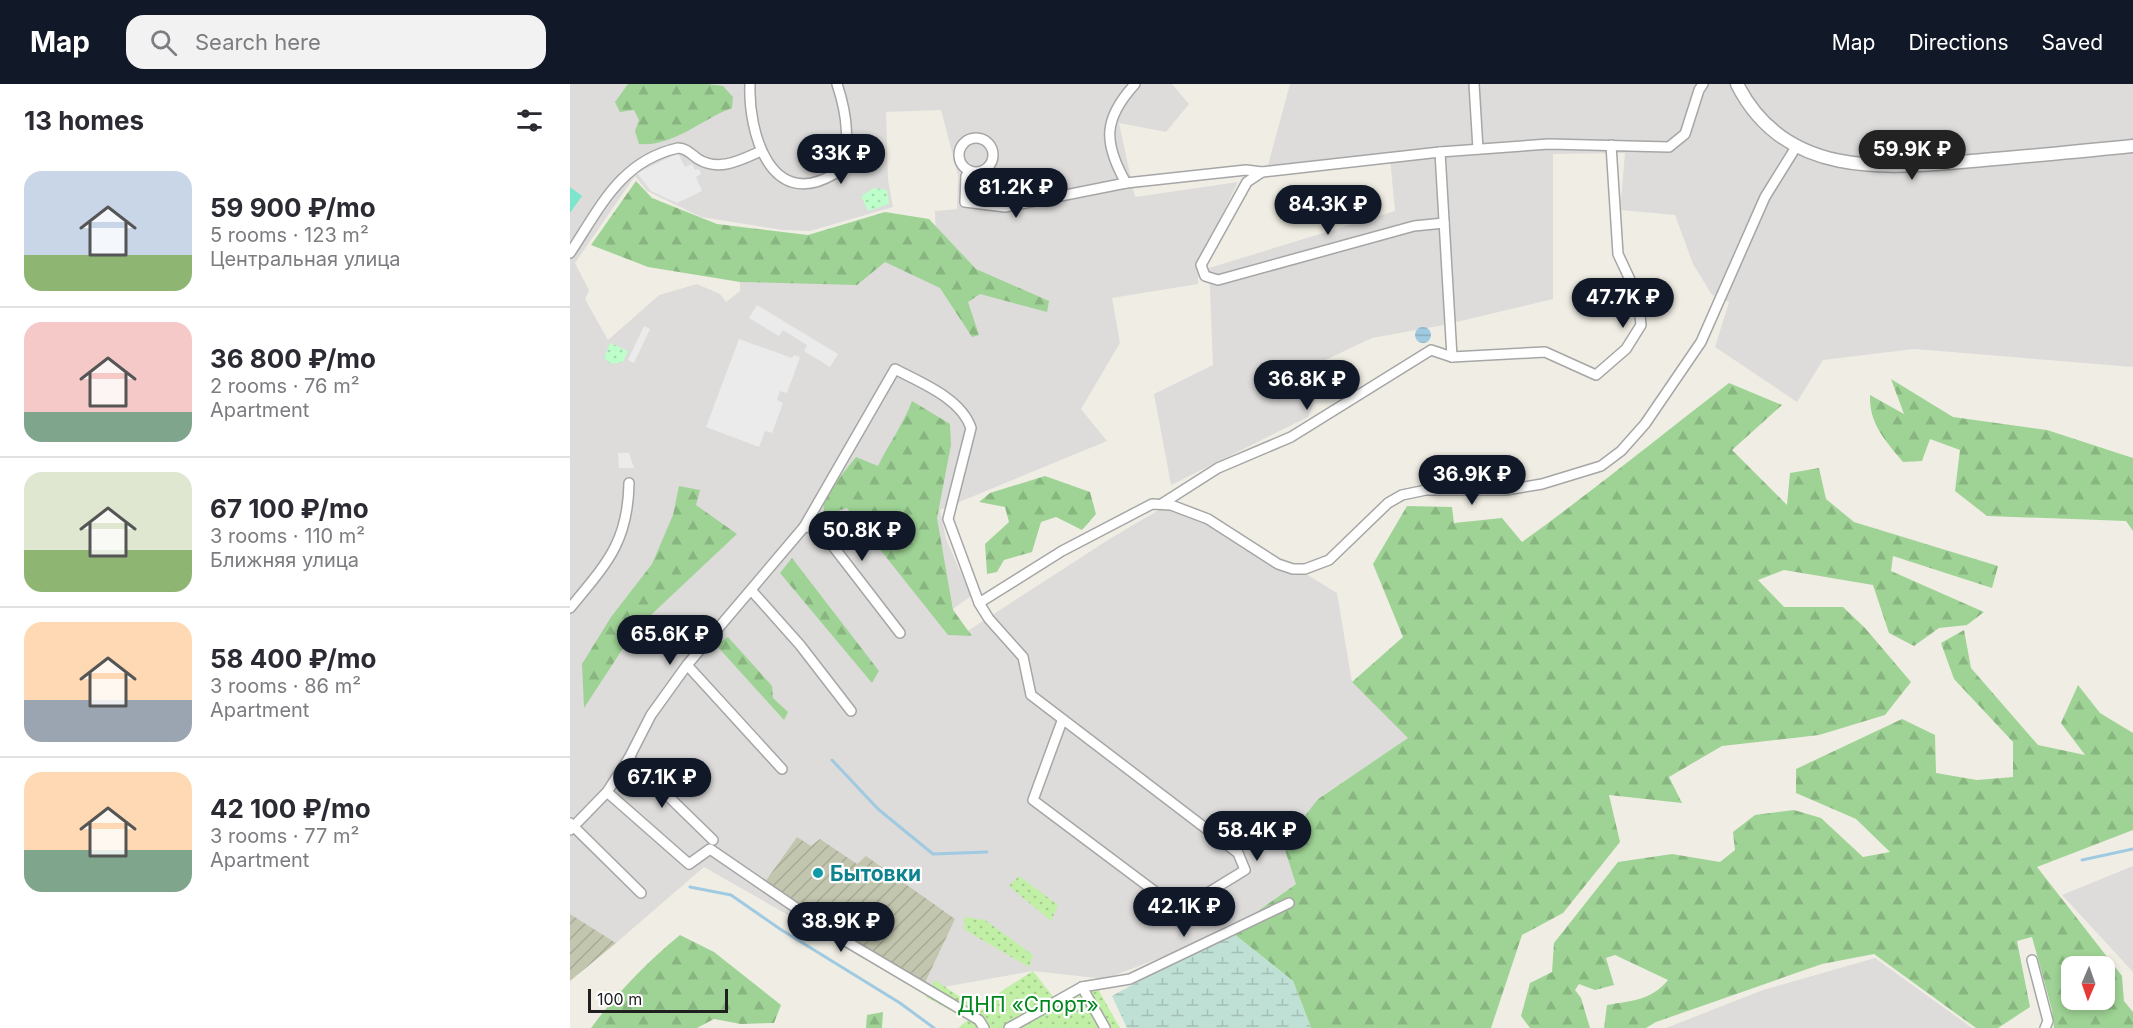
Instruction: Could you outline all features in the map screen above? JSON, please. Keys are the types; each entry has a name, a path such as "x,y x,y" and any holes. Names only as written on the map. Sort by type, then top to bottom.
{"street":[{"path":"750,84 751,106 761,151 771,169 788,180 816,182 834,174 843,158 846,135 837,84"},
{"path":"1126,183 1112,158 1109,123 1118,103 1135,84"},
{"path":"1474,84 1478,149"},
{"path":"970,171 966,176 965,202 1005,207 1126,183 1246,170 1262,172 1440,152 1549,144 1669,147 1685,134 1703,84"},
{"path":"1737,84 1757,115 1776,134 1796,147 1825,159 1882,166 1931,165 2133,146"},
{"path":"1163,503 1218,468 1291,437 1431,350 1452,357 1545,352 1596,375 1626,349 1641,325 1638,297 1618,254 1611,145"},
{"path":"979,603 1062,551 1152,504 1163,503 1208,519 1278,564 1293,569 1305,568 1329,560 1388,503 1402,495 1426,490 1506,490 1542,484 1601,466 1621,451 1645,424 1701,342 1765,197 1796,147"},
{"path":"570,253 616,183 632,168 678,148 686,149 701,161 719,165 761,151"},
{"path":"1440,152 1452,357"},
{"path":"1262,172 1247,182 1201,265 1206,276 1218,280 1414,226 1444,223"},
{"path":"641,893 571,826 607,792 630,758 651,716 687,665 804,526 895,369 947,398 968,418 971,428 952,495 948,519 979,603 989,619 1023,657 1031,695 1062,721 1238,853 1245,870 1188,905 1169,902 1033,800 1062,721"},
{"path":"570,608 602,569 621,536 628,512 629,483"},
{"path":"804,526 819,528 900,633"},
{"path":"751,590 800,645 850,711"},
{"path":"687,665 782,768"},
{"path":"630,758 713,840"},
{"path":"607,792 689,864 710,849 837,936 979,1020 984,1028"},
{"path":"1009,1028 1082,987 1130,979 1289,903"},
{"path":"2032,960 2048,1021 2045,1028"},
{"path":"1082,987 1105,1028"}],"shaded area":[{"path":"570,84 1172,84 1189,104 1166,132 1119,123 1135,197 1238,182 1198,264 1198,284 1112,298 1120,343 1081,409 1107,441 940,510 946,539 971,596 953,609 966,632 1111,538 1176,500 1225,525 1337,593 1352,682 1409,738 1317,799 1296,884 1230,931 1105,979 1033,971 921,991 704,867 616,943 570,914","holes":["941,110 958,175 957,209 935,211 937,280 883,256 740,280 740,291 726,302 720,294 697,284 659,295 608,340 585,299 589,290 575,263 635,176 647,191 701,217 783,230 810,231 893,207 888,180 886,112"]},
{"path":"1290,84 2133,84 2133,367 1914,349 1823,360 1797,402 1715,347 1729,302 1712,295 1693,264 1675,215 1620,210 1625,153 1553,154 1553,299 1444,325 1372,338 1321,362 1325,376 1308,417 1171,485 1154,394 1213,365 1209,268 1395,211 1390,159 1265,176"},
{"path":"678,153 685,167 692,164 695,170 699,169 701,174 696,177 702,191 677,203 651,191 637,173"},
{"path":"757,305 838,354 830,367 804,351 807,345 783,330 779,336 749,318"},
{"path":"644,326 650,329 634,363 628,360"},
{"path":"1423,327 1431,335 1423,343 1415,335"},
{"path":"739,339 792,358 794,355 800,357 787,393 780,391 777,400 783,403 772,433 765,431 759,447 706,427"},
{"path":"618,453 629,453 634,468 619,468"},
{"path":"797,837 811,846 820,839 857,864 866,856 955,919 921,991 760,889"},
{"path":"2133,866 2133,972 2062,895"},
{"path":"570,914 616,943 570,981"},
{"path":"1875,958 1972,1028 1666,1028 1763,990"}],"green space":[{"path":"628,84 723,86 733,97 732,108 675,137 651,144 639,144 635,131 639,120 634,110 620,112 615,102"},
{"path":"636,181 652,198 717,224 808,235 885,212 929,219 976,269 1049,301 1047,312 980,294 968,302 979,335 972,337 940,288 885,262 857,285 740,282 648,267 591,245"},
{"path":"570,187 582,196 570,213"},
{"path":"874,188 887,190 889,204 868,211 861,196"},
{"path":"610,343 628,351 623,362 611,364 604,358"},
{"path":"1891,379 1953,417 2047,430 2133,458 2133,531 2126,521 1987,516 1955,491 1960,450 1930,439 1922,461 1903,462 1884,439 1872,415 1870,395 1904,414"},
{"path":"1729,383 1782,405 1732,450 1787,505 1790,473 1819,468 1826,499 1854,522 1998,566 1992,588 1893,556 1891,571 1984,612 1967,625 1939,628 1914,646 1889,633 1873,585 1784,570 1758,580 1784,607 1843,607 1865,628 1911,682 1885,715 1819,735 1722,746 1669,777 1682,803 1609,795 1620,842 1563,913 1522,935 1491,1028 1311,1028 1293,981 1230,931 1296,884 1283,844 1318,799 1408,738 1352,682 1403,637 1373,564 1407,506 1452,507 1454,523 1502,518 1522,542"},
{"path":"912,401 950,424 951,445 937,518 953,610 972,636 948,635 847,508 824,515 823,498 856,457 878,466"},
{"path":"1045,476 1090,492 1096,514 1082,530 1056,517 1041,522 1032,552 1004,560 997,572 987,574 985,544 1009,522 1005,507 979,502 990,493"},
{"path":"679,486 700,490 696,505 737,534 635,630 584,708 582,664 611,617 652,564 673,515"},
{"path":"792,558 879,671 872,683 780,573"},
{"path":"1964,630 1971,668 2038,745 2085,755 2061,723 2078,685 2100,713 2133,733 2133,830 2037,867 2106,956 2061,956 2061,1010 2115,1010 2115,967 2122,976 2124,1001 2133,1012 2133,1028 2054,1028 2052,1010 2032,937 2017,941 2030,1007 1998,1028 1976,1028 1874,954 1822,964 1656,1022 1646,1028 1604,1028 1607,1005 1648,996 1668,980 1615,955 1606,958 1614,985 1595,990 1579,984 1575,990 1581,998 1590,1028 1530,1028 1521,1016 1530,983 1552,972 1554,943 1618,862 1672,854 1720,862 1735,850 1733,832 1755,815 1794,810 1821,818 1863,857 1890,852 1856,819 1796,793 1796,769 1902,719 1935,735 1936,773 1977,780 2013,777 2013,742 1954,679 1941,643"},
{"path":"728,637 772,686 773,698 788,712 784,720 716,645"},
{"path":"1019,876 1058,905 1051,921 1009,886"},
{"path":"964,917 985,920 1033,955 1029,967 965,930"},
{"path":"1230,931 1293,981 1311,1028 1127,1028 1112,996"},
{"path":"680,935 714,952 781,1005 774,1023 741,1024 714,1019 697,1028 591,1028 632,979"},
{"name":"ДНП «Спорт»","path":"1033,971 1055,999 1098,978 1104,987 1099,991 1120,1028 958,1028 968,1020 926,997 935,980 981,1011 1003,990"},
{"path":"883,1012 882,1028 866,1028 867,1015"}],"waterway":[{"path":"832,760 878,809 933,854 987,852"},
{"path":"2082,860 2133,849"},
{"path":"690,887 731,895 780,929 900,1003 934,1028"}],"place":[{"name":"Бытовки","path":"818,873"}]}
